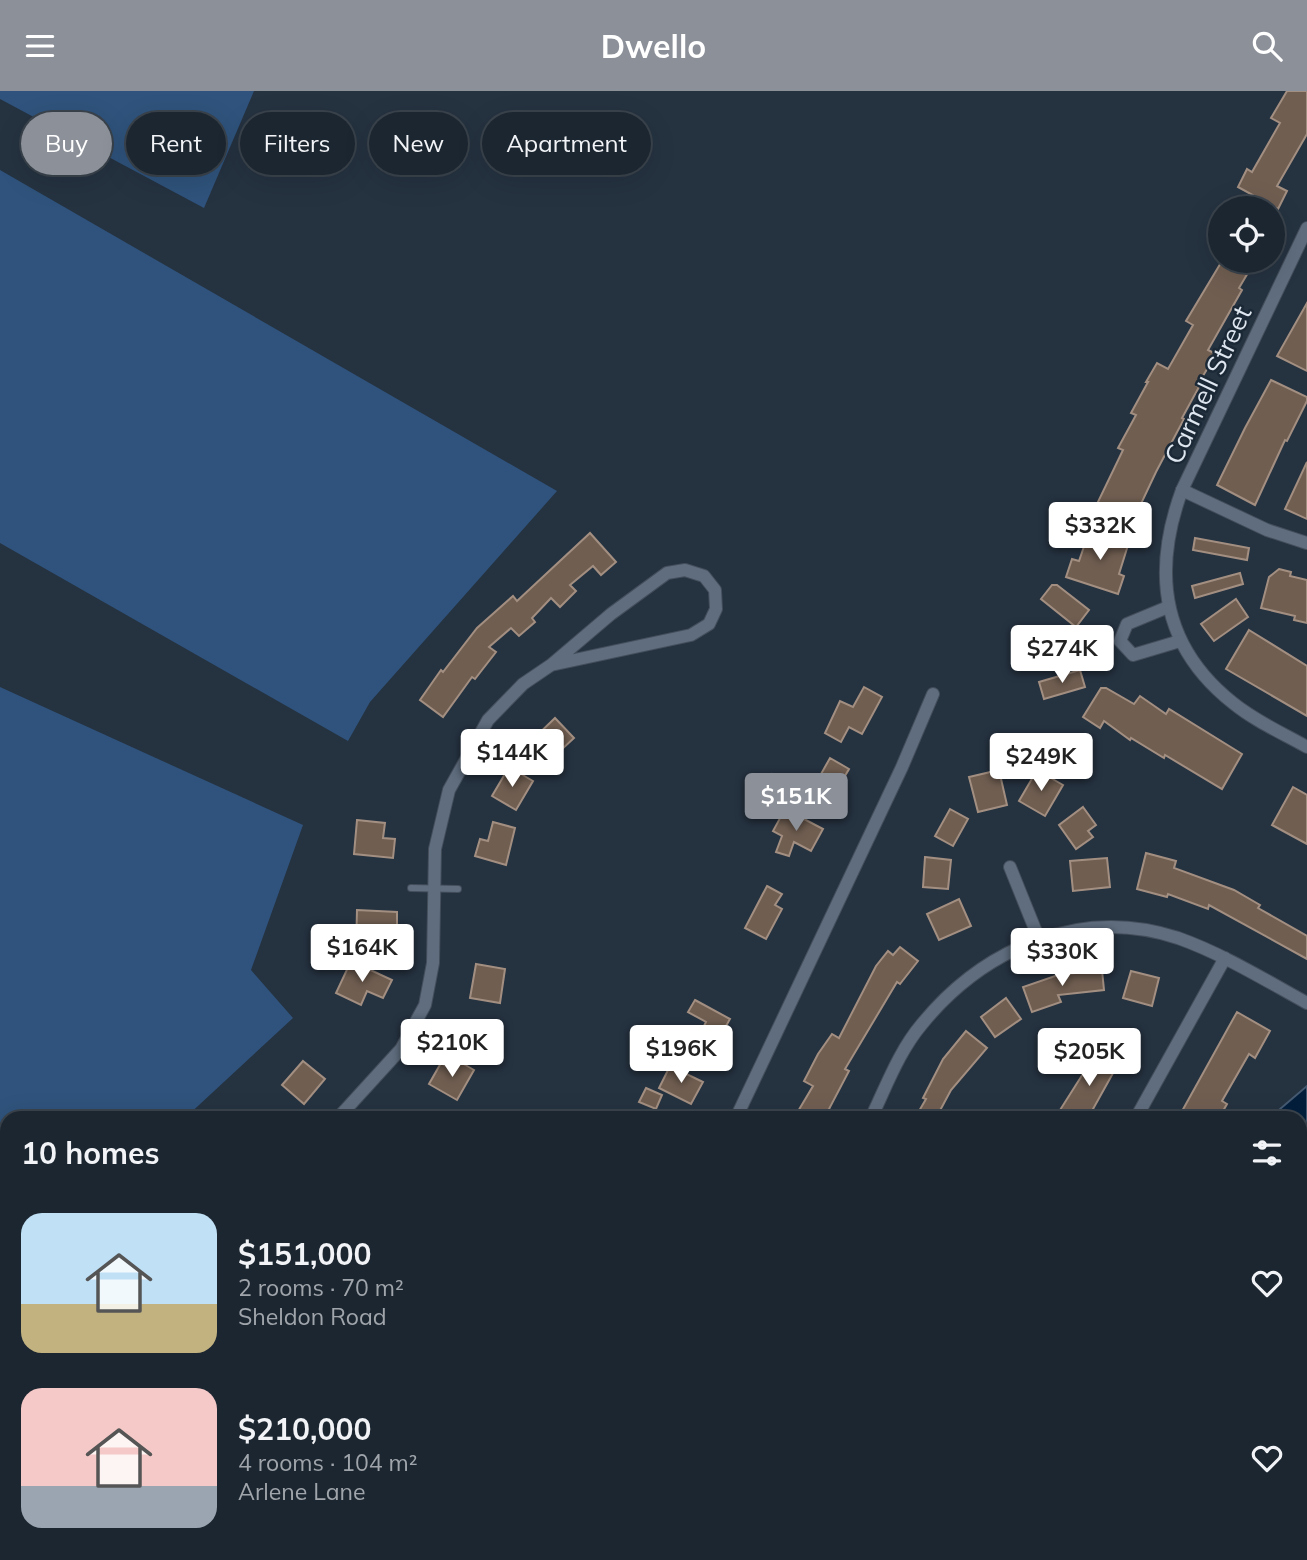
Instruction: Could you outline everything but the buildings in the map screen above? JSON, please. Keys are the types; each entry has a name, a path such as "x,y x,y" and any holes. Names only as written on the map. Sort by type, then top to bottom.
{"street":[{"name":"Carmell Street","path":"1307,228 1182,490 1167,546 1165,585 1168,607 1180,641 1215,687 1252,717 1307,747"},
{"path":"1182,490 1268,530 1307,543"},
{"path":"345,1111 401,1049 425,1005 433,963 435,849 449,790 488,720 523,684 667,573 685,569 704,576 715,590 716,609 709,624 691,635 551,665"},
{"path":"1168,607 1127,624 1120,641 1133,655 1180,641"},
{"path":"739,1111 902,767 933,694"},
{"path":"1010,867 1039,939"},
{"path":"874,1111 908,1043 920,1025 949,994 976,971 1004,954 1039,939 1086,929 1131,929 1176,938 1225,958 1307,1003"},
{"path":"1140,1111 1225,958"}],"lane":[{"path":"411,888 458,889"}],"shaded area":[{"path":"0,91 254,91 245,112 240,112 240,124 226,157 226,112 126,112 126,166 112,159 112,112 24,112 0,99"},
{"path":"0,170 557,491 370,702 348,741 0,543"},
{"path":"142,175 218,175 204,208"},
{"path":"0,687 303,825 251,970 293,1018 193,1111 0,1111"},
{"path":"1307,1086 1307,1111 1280,1109"}]}
